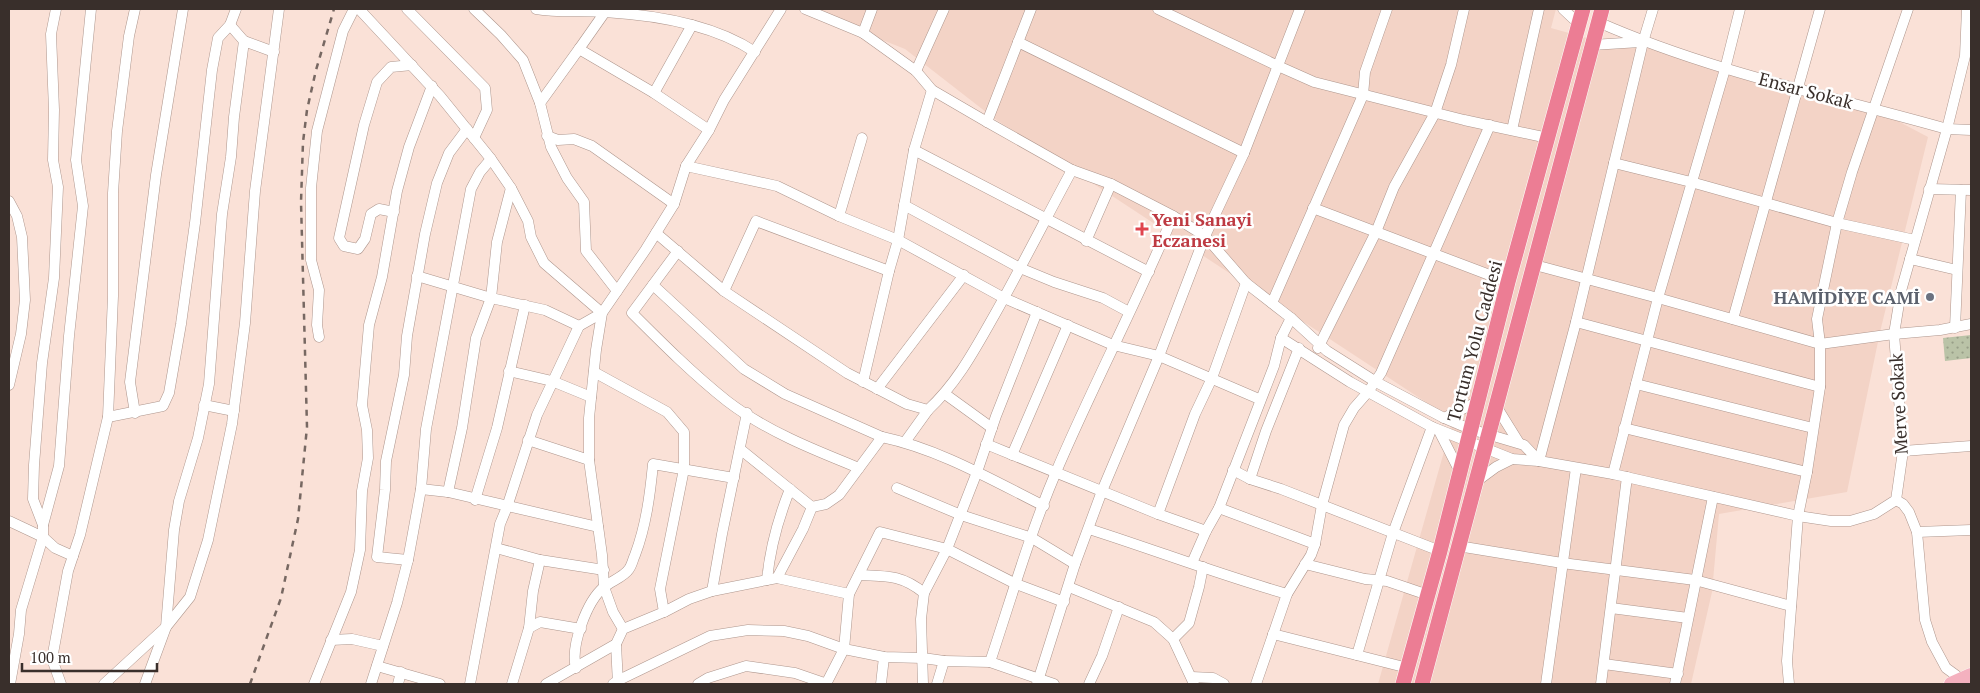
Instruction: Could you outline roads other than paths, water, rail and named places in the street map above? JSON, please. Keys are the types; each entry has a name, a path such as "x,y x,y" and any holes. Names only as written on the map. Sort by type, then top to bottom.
{"highway":[{"name":"Tortum Yolu Caddesi","path":"1403,684 1440,551 1508,282 1583,9"},
{"path":"1422,684 1600,16"}],"street":[{"path":"44,525 34,499 34,465 42,363 54,278 58,187 53,160 54,110 51,34 56,9"},
{"path":"10,684 20,634 21,610 43,537 44,525 59,466 69,336 83,206 76,160 91,9"},
{"path":"61,684 52,659 68,571 80,535 108,417 113,296 113,193 117,131 129,36 135,9"},
{"path":"134,413 130,382 156,175 183,9"},
{"path":"108,417 163,406 169,393 196,223 212,70 218,38 230,25 236,9"},
{"path":"104,684 166,627 190,597 208,540 234,411 245,323 255,191 280,9"},
{"path":"319,337 317,325 319,290 311,260 311,188 317,131 343,31 354,9"},
{"path":"360,9 432,86 491,158 511,188 528,221 531,237 544,264 602,313"},
{"path":"407,9 485,88 487,110 474,138"},
{"path":"474,9 501,34 523,60 540,103 547,136 567,178 584,202 586,251 618,291"},
{"path":"536,9 605,12 652,18 692,26 738,41 755,52"},
{"path":"470,684 500,524 528,440 552,381 579,326 602,313 674,204 686,166 709,130 724,100 781,9"},
{"path":"805,9 863,33 916,71 932,90 987,122 1072,170 1111,184 1173,216 1205,236 1246,283 1291,318 1320,344 1376,382 1444,418 1485,449 1512,459 1613,474 1798,516 1831,521 1850,522 1874,514 1896,500 1903,504 1909,512 1917,532 1925,620 1929,634 1946,668 1963,681"},
{"path":"863,33 872,9"},
{"path":"916,71 944,9"},
{"path":"987,122 1031,9"},
{"path":"1158,9 1314,82 1435,113 1548,138"},
{"path":"1038,682 1075,564 1102,491 1159,356 1205,236 1244,153 1300,9"},
{"path":"1272,303 1363,95 1365,72 1387,9"},
{"path":"1313,357 1376,232 1394,187 1435,113 1451,65 1464,9"},
{"path":"1512,130 1539,9"},
{"path":"1563,9 1579,24"},
{"path":"1539,462 1576,322 1643,42 1653,9"},
{"path":"1613,474 1658,298 1725,68 1740,9"},
{"path":"1733,319 1820,9"},
{"path":"1789,684 1787,661 1798,516 1820,387 1820,344 1817,319 1837,223 1873,108 1908,9"},
{"name":"Merve Sokak","path":"1896,500 1902,451 1894,334 1901,291 1968,56 1967,9"},
{"path":"540,103 605,12"},
{"name":"Ensar Sokak","path":"1600,16 1643,42 1725,68 1947,129 1971,130"},
{"path":"230,25 244,41 274,52"},
{"path":"654,94 692,26"},
{"path":"145,684 166,627 174,530 179,501 198,438 210,376 222,214 231,157 244,41"},
{"path":"1018,42 1244,153"},
{"path":"1592,46 1643,42"},
{"path":"579,49 709,130"},
{"path":"394,212 379,209 371,214 366,239 358,249 344,246 339,238 364,125 377,82 392,67 412,65"},
{"path":"314,684 351,592 360,550 361,505 368,458 367,430 362,405 369,325 382,277 409,147 432,86"},
{"path":"864,382 889,271 898,240 914,150 932,90"},
{"path":"1256,684 1287,594 1315,544 1322,505 1344,424 1351,412 1376,382 1490,125"},
{"path":"408,560 378,557 386,461 404,375 407,336 417,276 437,183 449,153 467,129"},
{"path":"547,136 558,140 574,139 592,146 674,204"},
{"path":"839,216 862,138"},
{"path":"914,150 1046,218 1086,241 1149,272"},
{"path":"371,684 397,603 408,560 421,489 426,429 471,189 480,172 491,158"},
{"path":"1614,162 1837,223 1915,240"},
{"path":"686,166 777,186 839,216 898,240 1004,298 1113,344 1159,356 1260,399"},
{"path":"905,442 928,410 945,394 962,372 1072,170"},
{"path":"1086,241 1111,184"},
{"path":"448,492 462,428 476,338 491,298 497,242 511,188"},
{"path":"1929,189 1966,190 1957,270 1955,328"},
{"path":"9,201 17,216 22,237 25,300 21,334 9,385"},
{"path":"904,205 1020,268 1054,282 1103,298 1129,312"},
{"path":"1313,208 1508,282"},
{"path":"990,662 1056,474 1113,344 1149,272 1173,216"},
{"path":"724,291 756,221 889,271"},
{"path":"656,233 724,291 847,374 907,404 928,410"},
{"path":"678,251 632,313 676,357 728,402 774,430 817,451 860,468"},
{"path":"1910,259 1957,270"},
{"path":"1535,265 1820,344 1955,328 1971,324"},
{"path":"877,389 964,275"},
{"path":"417,276 491,298 545,310 579,326"},
{"path":"1158,514 1195,414 1212,378 1246,283"},
{"path":"653,285 744,369 785,394 882,437 905,442 977,472 1044,506"},
{"path":"475,500 497,428 525,305"},
{"path":"923,684 921,620 924,593 947,549 1037,312"},
{"path":"602,313 594,372 589,460 604,570 604,587 613,612 623,629"},
{"path":"1192,563 1206,530 1219,508 1274,366 1281,338 1291,318"},
{"path":"1576,322 1820,387"},
{"path":"1012,455 1068,326"},
{"path":"1281,338 1368,392 1436,429 1468,436 1488,433 1524,445 1539,462"},
{"path":"1250,479 1266,431 1299,348"},
{"path":"509,371 552,381 592,397"},
{"path":"594,372 667,412 684,432 684,469 660,589 664,612"},
{"path":"1636,384 1813,428"},
{"path":"945,394 992,428"},
{"path":"1444,418 1477,402"},
{"path":"204,406 234,411"},
{"path":"1496,406 1519,443"},
{"path":"712,591 747,413"},
{"path":"1624,428 1807,472"},
{"path":"1436,429 1459,470"},
{"path":"1357,656 1393,533 1436,429"},
{"path":"812,507 826,504 839,495 882,437"},
{"path":"528,440 589,460"},
{"path":"986,444 1158,514 1206,530"},
{"path":"1902,451 1971,446"},
{"path":"740,449 812,507"},
{"path":"1477,481 1496,467 1512,459"},
{"path":"576,668 574,660 581,629 592,599 604,587 629,570 641,539 653,464 734,478"},
{"path":"1546,684 1576,468"},
{"path":"1233,470 1250,479 1440,551"},
{"path":"1601,684 1626,477"},
{"path":"897,488 961,514 1032,538 1075,564"},
{"path":"421,489 448,492 598,528"},
{"path":"772,579 769,556 778,520 790,489"},
{"path":"1675,684 1713,497"},
{"path":"772,579 803,529 812,507"},
{"path":"1219,508 1315,544"},
{"path":"9,521 43,537 55,548 73,556"},
{"path":"1088,529 1192,563 1230,578 1287,594"},
{"path":"1917,532 1971,530"},
{"path":"698,684 708,678 746,666 795,673 826,684 844,649 850,594 880,532 947,549 1016,584 1064,602"},
{"path":"1458,546 1562,563 1695,580 1791,606"},
{"path":"496,548 540,560 604,570"},
{"path":"512,684 529,628 533,592 540,560"},
{"path":"1305,564 1365,579 1387,581 1428,595"},
{"path":"1173,639 1189,623 1199,587 1202,567"},
{"path":"859,575 884,576 910,581 924,593"},
{"path":"850,594 772,579 712,591 690,598 664,612 623,629 616,644 617,683 710,636 748,630 784,631 808,636 844,649 884,657 990,662 1038,682 1054,684"},
{"path":"1069,587 1154,622 1173,639 1193,680 1213,678 1224,684"},
{"path":"1089,684 1102,656 1119,607"},
{"path":"1611,608 1688,618"},
{"path":"529,628 540,622 581,629"},
{"path":"1273,634 1408,668"},
{"path":"331,640 352,639 383,646"},
{"path":"546,684 616,644"},
{"path":"881,684 884,657"},
{"path":"937,684 944,661"},
{"path":"1604,664 1678,674"},
{"path":"377,666 440,684"},
{"path":"398,684 401,672"}],"railway":[{"path":"250,684 281,598 298,519 307,427 301,202 303,142 307,110 316,70 334,9"}],"place":[{"name":"Yeni Sanayi Eczanesi","path":"1142,229"},
{"name":"HAMİDİYE CAMİ","path":"1930,297"}]}
